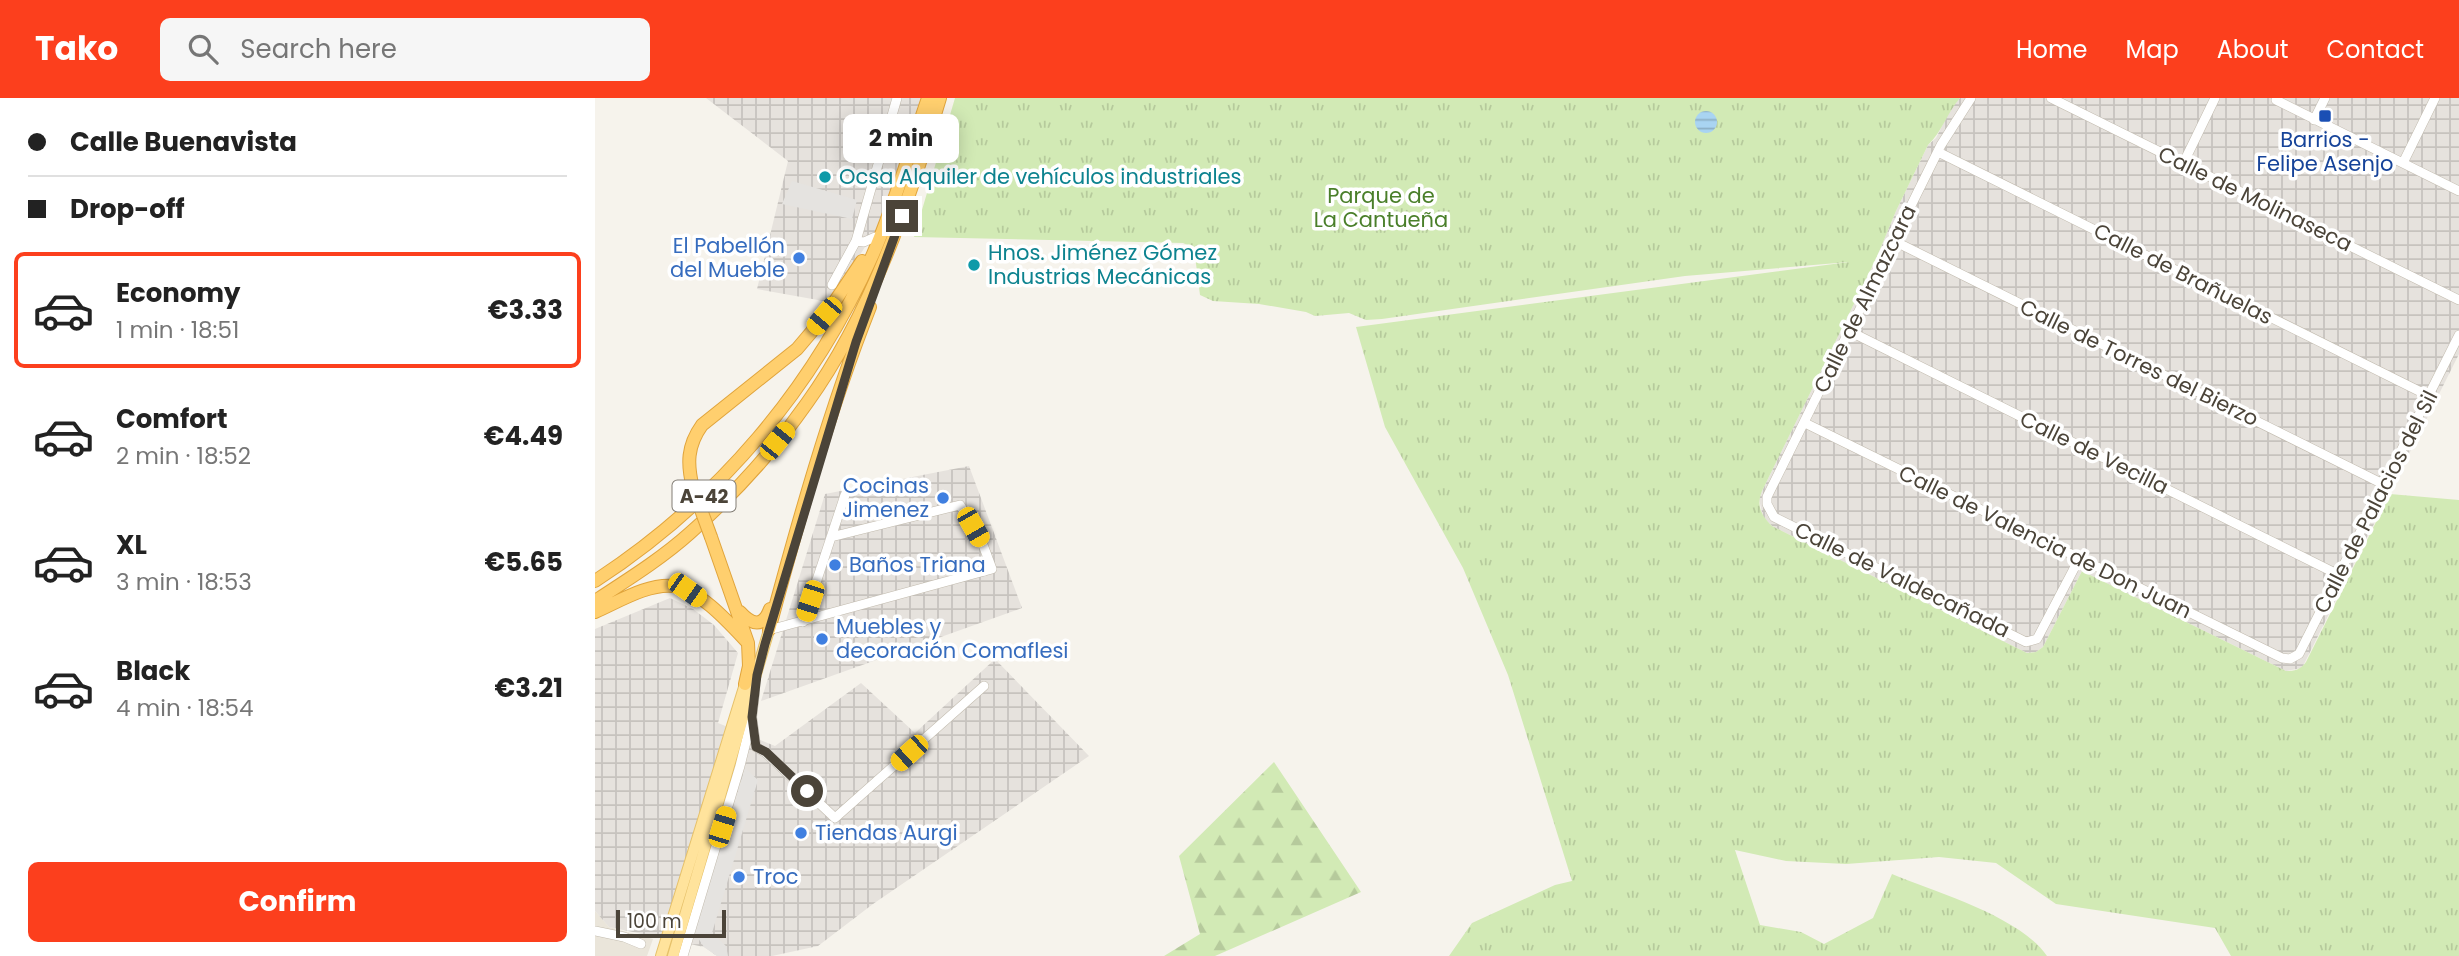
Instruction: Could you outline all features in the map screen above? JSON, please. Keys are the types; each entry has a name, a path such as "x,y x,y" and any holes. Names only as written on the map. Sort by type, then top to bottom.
{"highway":[{"name":"A-42","path":"595,581 686,513 729,472 768,428 809,371 873,255 928,98"},
{"name":"A-42","path":"595,601 647,567 689,534 763,459 807,404 842,345 902,216 940,98"},
{"path":"769,630 856,342 902,216"},
{"path":"745,684 749,666 748,643 693,488 688,458 695,435 702,425 796,349 831,306 879,233"},
{"path":"737,609 748,621 755,623 762,621 768,614 797,533"},
{"path":"595,612 646,590 673,586 687,590 716,610 748,643"}],"main road":[{"path":"673,956 769,630"},
{"path":"661,956 745,684"}],"street":[{"path":"832,285 856,241 897,98"},
{"name":"Calle de Almazcara","path":"1767,504 1767,497 1938,152 1971,98"},
{"name":"Calle de Molinaseca","path":"2051,98 2459,300"},
{"path":"2183,164 2215,98"},
{"path":"2314,120 2325,98"},
{"path":"2403,163 2435,98"},
{"path":"2276,100 2459,191"},
{"name":"Calle de Brañuelas","path":"1938,152 2429,397"},
{"path":"856,241 864,242 879,233"},
{"name":"Calle de Torres del Bierzo","path":"1894,241 2385,485"},
{"name":"Calle de Vecilla","path":"1849,331 2339,575"},
{"name":"Calle de Palacios del Sil","path":"2285,660 2295,658 2299,654 2459,335"},
{"name":"Calle de Valencia de Don Juan","path":"1805,423 2285,660"},
{"path":"803,622 845,495"},
{"name":"Calle de Valdecañada","path":"1767,504 1774,517 2026,642 2037,639 2079,559"},
{"path":"769,630 992,569 982,542 960,505 831,537"},
{"path":"683,956 740,766 752,717 757,675"},
{"path":"752,717 756,747 766,752 835,818 984,686"},
{"path":"740,766 750,754 766,752"},
{"path":"595,921 599,932 641,944"}],"shaded area":[{"path":"706,98 922,98 884,218 829,302 757,289 788,161"},
{"path":"1960,98 2459,98 2459,354 2302,668 2286,671 2082,571 2043,647 2036,652 2027,653 1772,526 1763,517 1759,499 1762,491 1876,259 1928,145 1936,138 1951,108"},
{"path":"792,181 857,200 852,219 782,204"},
{"path":"969,466 1022,608 761,701 825,494"},
{"path":"670,598 693,609 714,625 738,653 718,723 775,746 861,683 915,733 995,659 1089,756 873,904 818,946 772,956 717,956 704,947 609,927 595,911 595,629"},
{"path":"745,768 758,780 712,933 726,946 728,956 717,956 704,947 694,932"},
{"path":"595,911 609,927 653,939 647,956 595,956"}],"green space":[{"name":"Parque de La Cantueña","path":"955,98 1960,98 1928,145 1876,259 1762,491 1759,501 1762,514 1772,526 2027,653 2036,652 2043,647 2082,571 2289,671 2306,662 2390,494 2459,500 2459,956 2231,956 2215,928 2056,904 1996,863 1939,857 1846,864 1786,861 1735,850 1760,925 1801,932 1824,944 1873,918 1892,874 1998,917 2034,942 2047,956 1449,956 1472,923 1555,885 1572,881 1508,675 1463,568 1385,427 1356,327 1849,262 1685,276 1366,320 1349,313 1315,316 1259,304 1213,301 1200,295 1194,248 1183,243 914,237"},
{"path":"1274,762 1361,892 1215,956 1164,956 1200,934 1179,856"}],"water":[{"path":"1702,111 1710,111 1717,118 1717,126 1710,133 1702,133 1695,126 1695,118"}],"place":[{"name":"Barrios - Felipe Asenjo","path":"2325,116"},
{"name":"Ocsa Alquiler de vehículos industriales","path":"825,177"},
{"name":"El Pabellón del Mueble","path":"799,258"},
{"name":"Hnos. Jiménez Gómez Industrias Mecánicas","path":"974,265"},
{"name":"Cocinas Jimenez","path":"943,498"},
{"name":"Baños Triana","path":"835,565"},
{"name":"Muebles y decoración Comaflesi","path":"822,639"},
{"name":"Tiendas Aurgi","path":"801,833"},
{"name":"Troc","path":"739,877"}],"route":[{"path":"807,791 766,752 756,747 752,717 757,675 856,342 902,216"}]}
